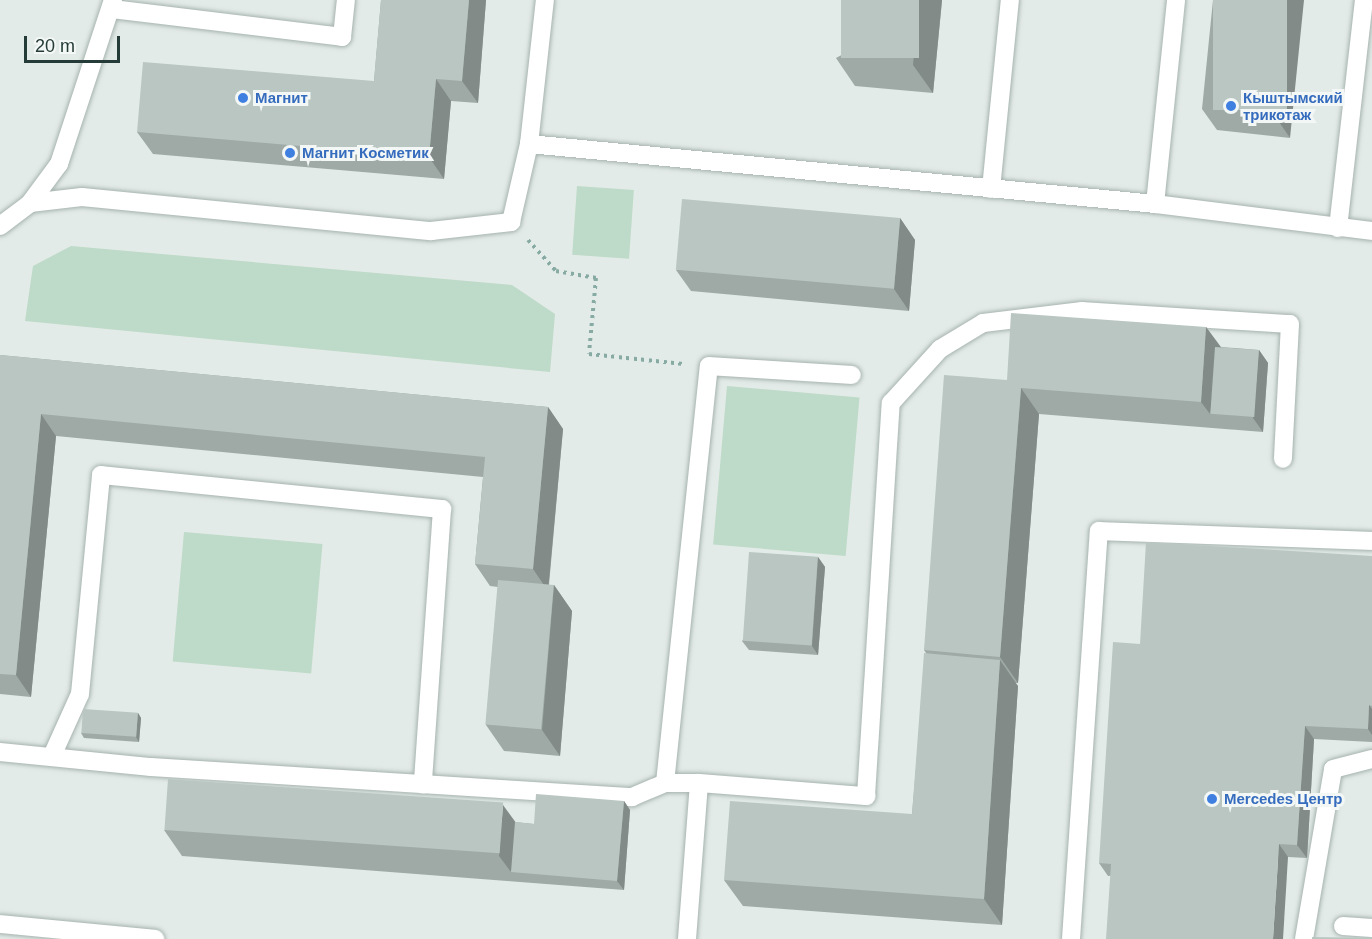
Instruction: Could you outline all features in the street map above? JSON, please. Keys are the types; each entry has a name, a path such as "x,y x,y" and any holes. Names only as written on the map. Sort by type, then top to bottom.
{"lane":[{"path":"0,226 30,203 59,164 112,4 342,37 346,0"},
{"path":"30,203 82,197 431,231 511,222 529,144 545,0"},
{"path":"991,189 1010,0"},
{"path":"1155,204 1176,0"},
{"path":"1338,228 1364,0"},
{"path":"529,144 1155,204 1372,231"},
{"path":"0,752 151,767 632,797 665,783 699,783 866,796 891,403 940,349 983,323 1082,311 1290,324 1283,459"},
{"path":"665,783 709,366 852,375"},
{"path":"52,756 80,694 101,475 442,509 423,784"},
{"path":"1071,939 1099,531 1372,541"},
{"path":"1305,939 1333,769 1372,759"},
{"path":"687,939 699,783"},
{"path":"0,924 155,939"},
{"path":"1343,926 1372,928"}],"path":[{"path":"511,222 556,271 596,278 589,354 709,366"}],"green space":[{"path":"577,186 634,190 629,259 572,255"},
{"path":"71,246 512,285 555,314 550,372 25,321 33,266"},
{"path":"727,386 859,398 846,556 713,544"},
{"path":"184,532 322,544 311,674 173,662"}],"building":[{"path":"381,0 469,0 462,81 436,79 429,157 137,132 143,62 374,81"},
{"path":"841,0 919,0 919,58 841,58"},
{"path":"1213,0 1287,0 1287,110 1213,110"},
{"path":"682,199 900,218 894,289 676,270"},
{"path":"1011,313 1206,327 1201,402 1021,388 1000,657 924,650 944,375 1007,380"},
{"path":"1215,347 1259,350 1254,417 1210,414"},
{"path":"0,355 548,407 533,569 475,564 485,457 41,414 16,675 0,674"},
{"name":"Mercedes Центр","path":"1146,542 1372,556 1372,706 1369,705 1368,729 1305,726 1297,845 1279,844 1273,939 1106,939 1111,864 1099,863 1113,642 1140,644"},
{"path":"749,552 818,557 812,646 743,641"},
{"path":"498,580 554,585 541,729 485,724"},
{"path":"924,653 1000,660 984,899 724,880 730,801 912,814"},
{"path":"83,709 138,713 136,737 81,733"},
{"path":"168,779 503,802 500,853 164,830"},
{"path":"536,794 624,801 617,881 511,872 515,822 534,824"},
{"path":"1312,937 1372,938 1372,939 1312,939"}],"place":[{"name":"Магнит","path":"243,98"},
{"name":"Кыштымский трикотаж","path":"1231,106"},
{"name":"Магнит Косметик","path":"290,153"},
{"name":"Mercedes Центр","path":"1212,799"}]}
